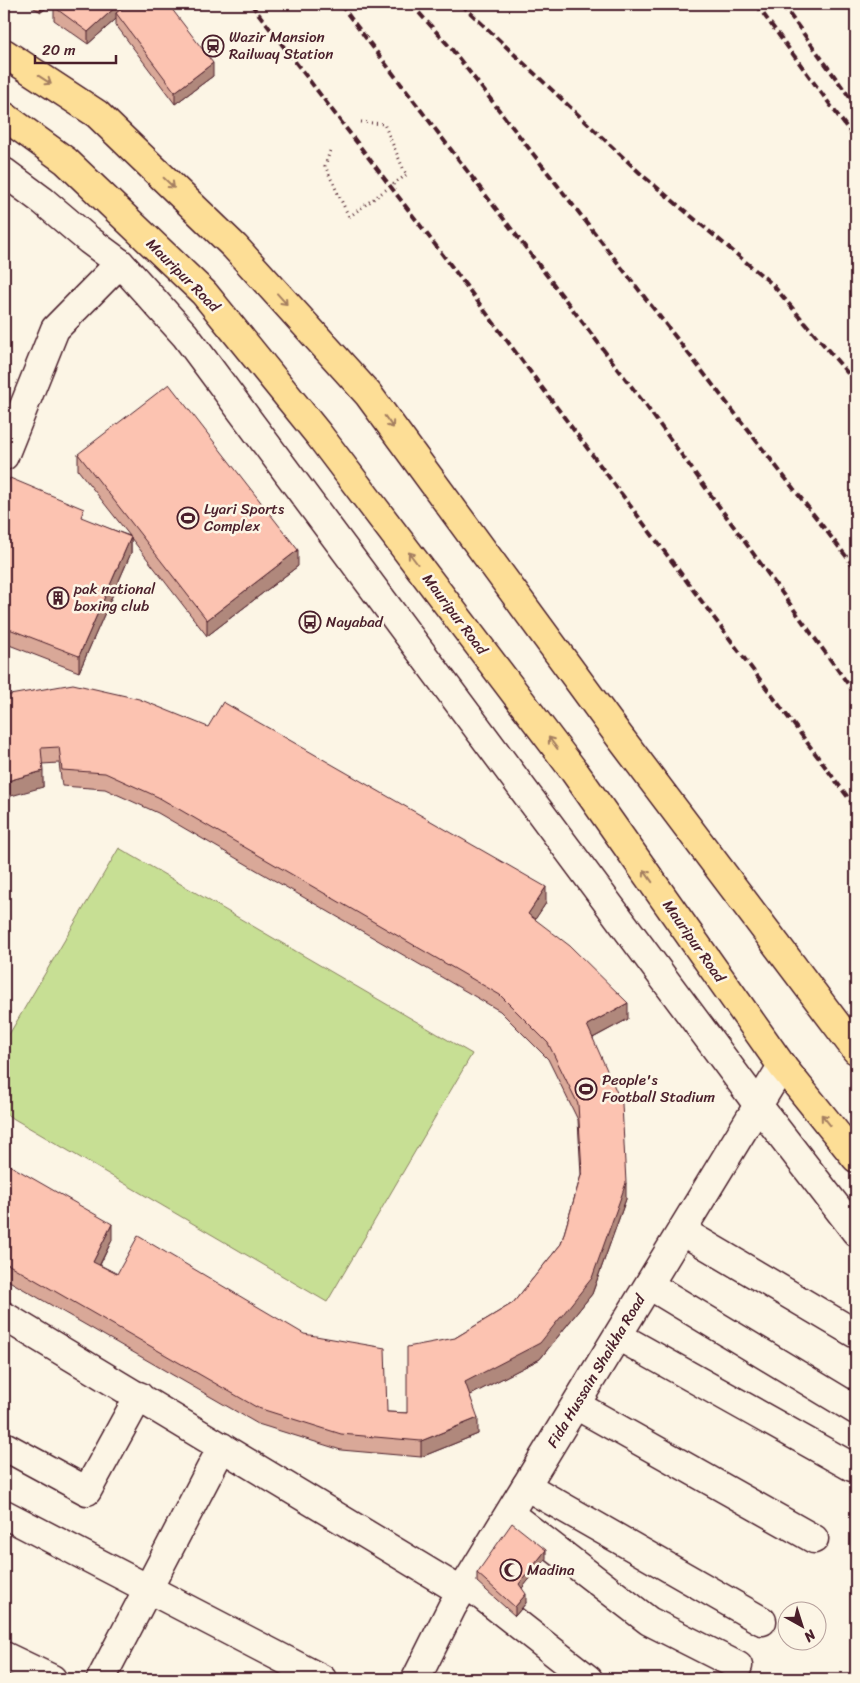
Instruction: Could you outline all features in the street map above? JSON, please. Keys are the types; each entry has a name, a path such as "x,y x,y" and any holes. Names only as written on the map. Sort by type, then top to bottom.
{"highway":[{"path":"4,53 97,114 235,247 368,394 619,736 856,1050"},
{"name":"Mauripur Road","path":"4,116 66,161 204,293 319,435 568,763 782,1066 856,1158"}],"street":[{"path":"4,172 120,263 185,335 758,1105 856,1232"},
{"path":"4,456 55,329 120,263"},
{"name":"Fida Hussain Shaikha Road","path":"416,1679 452,1607 782,1066"},
{"path":"682,1231 856,1334"},
{"path":"649,1285 856,1410"},
{"path":"4,1316 222,1447 464,1588 588,1679"},
{"path":"618,1336 852,1467"},
{"path":"4,1446 87,1491 139,1396"},
{"path":"576,1404 814,1539"},
{"path":"101,1679 222,1447"},
{"path":"526,1486 762,1621"},
{"path":"4,1514 149,1588 287,1671 322,1679"},
{"path":"510,1514 649,1620 738,1666"},
{"path":"4,1656 52,1679"}],"path":[{"path":"330,152 326,166 349,217 406,175 384,124 361,122"}],"green space":[{"path":"119,848 472,1054 327,1302 4,1113 4,1043"}],"building":[{"path":"58,4 119,4 88,32 54,7"},
{"path":"128,4 168,4 213,63 175,92 116,13"},
{"name":"Lyari Sports Complex","path":"169,384 298,550 207,620 78,454"},
{"name":"pak national boxing club","path":"10,478 84,509 81,517 131,537 79,656 4,627 4,491"},
{"name":"People's Football Stadium","path":"73,684 139,699 208,727 223,702 546,887 528,914 570,946 628,1003 587,1025 622,1104 626,1183 592,1278 540,1343 465,1382 478,1418 421,1441 341,1434 258,1408 4,1262 4,1162 112,1224 93,1262 117,1274 138,1236 304,1334 385,1348 387,1412 407,1413 407,1347 455,1338 513,1303 561,1244 582,1172 578,1104 548,1043 500,995 158,797 105,773 62,770 59,747 41,748 43,771 4,782 4,696"},
{"name":"Madina","path":"512,1523 546,1550 519,1584 526,1594 515,1607 477,1573"}],"railway":[{"path":"251,4 449,263 856,808"},
{"path":"340,4 644,403 856,695"},
{"path":"411,4 450,47 856,569"},
{"path":"461,4 642,175 772,284 856,383"},
{"path":"756,4 856,140"},
{"path":"782,4 856,106"}],"place":[{"name":"Wazir Mansion Railway Station","path":"213,46"},
{"name":"Lyari Sports Complex","path":"188,518"},
{"name":"pak national boxing club","path":"58,598"},
{"name":"Nayabad","path":"310,622"},
{"name":"People's Football Stadium","path":"586,1089"},
{"name":"Madina","path":"511,1570"}]}
